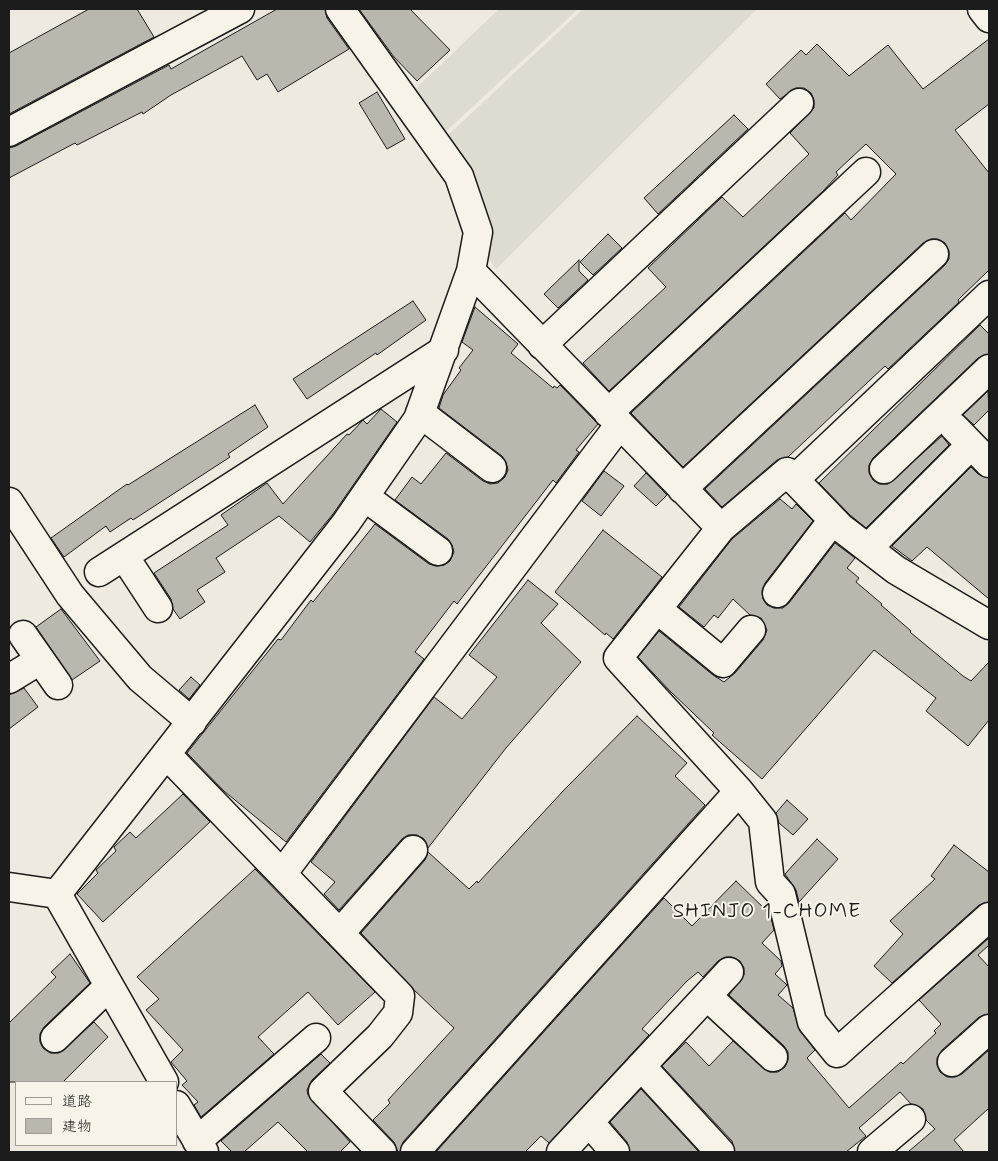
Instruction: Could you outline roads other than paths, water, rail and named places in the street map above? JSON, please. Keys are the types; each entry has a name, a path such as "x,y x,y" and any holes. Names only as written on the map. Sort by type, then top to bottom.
{"street":[{"path":"9,132 240,9"},
{"path":"57,894 346,524 365,496 420,413 471,271 478,232 459,176 340,9"},
{"path":"982,9 989,18"},
{"path":"542,345 799,103"},
{"path":"282,874 614,418 866,172"},
{"path":"682,489 934,254"},
{"path":"471,271 720,528"},
{"path":"794,480 989,295"},
{"path":"99,572 444,350"},
{"path":"884,469 989,369"},
{"path":"420,413 492,468"},
{"path":"868,548 971,445"},
{"path":"989,625 896,570 833,520 787,472 720,528 618,658 740,791 764,820 770,882 781,894 812,1022 837,1053 989,917"},
{"path":"365,496 438,551"},
{"path":"9,502 70,595 140,678 192,722"},
{"path":"777,593 833,520"},
{"path":"124,556 158,608"},
{"path":"656,609 723,663 752,630"},
{"path":"23,635 58,684"},
{"path":"9,679 40,660"},
{"path":"166,754 400,996 398,1013 380,1036 323,1091 382,1152"},
{"path":"415,1152 740,791"},
{"path":"340,933 413,850"},
{"path":"9,887 57,894"},
{"path":"57,894 163,1081"},
{"path":"561,1152 729,972"},
{"path":"55,1038 109,986"},
{"path":"707,996 773,1057"},
{"path":"952,1062 989,1029"},
{"path":"178,1109 197,1148 316,1038"},
{"path":"641,1066 720,1152"},
{"path":"872,1152 911,1119"},
{"path":"589,1122 615,1152"}],"district":[{"name":"SHINJO 1-CHOME","path":"767,913"}]}
